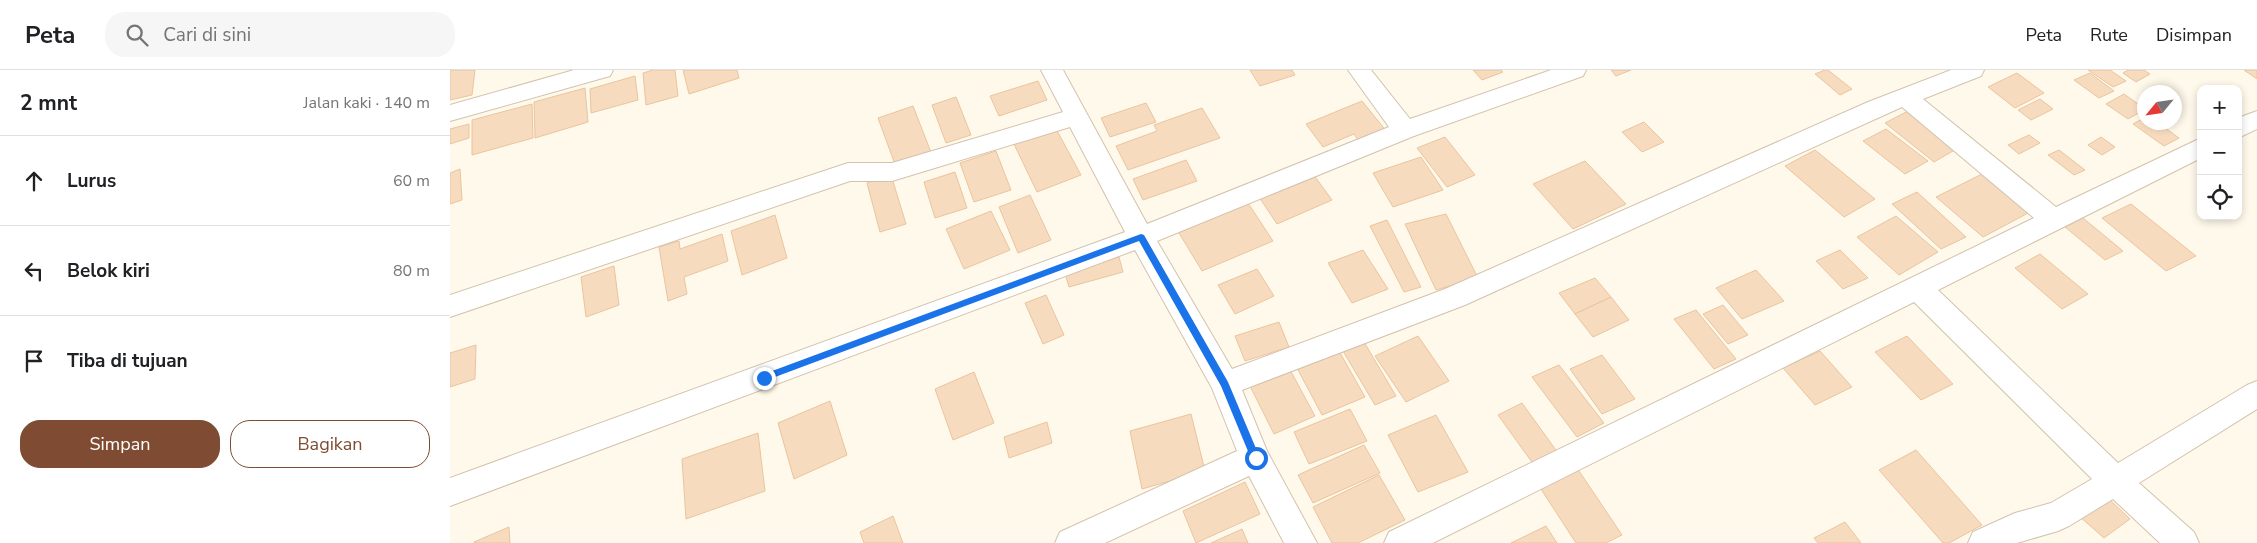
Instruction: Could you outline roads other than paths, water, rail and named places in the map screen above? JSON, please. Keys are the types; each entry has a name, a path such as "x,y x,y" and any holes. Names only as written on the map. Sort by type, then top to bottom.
{"street":[{"path":"450,113 602,70"},
{"path":"1052,70 1141,237 1225,384 1256,458 1301,543"},
{"path":"1359,70 1405,130"},
{"path":"450,492 1141,237 1405,130 1575,70"},
{"path":"1225,384 1455,297 1905,97 1973,70"},
{"path":"1905,97 2054,220"},
{"path":"450,306 848,172 860,169 884,174 1076,117"},
{"path":"1400,543 2197,149"},
{"path":"1918,288 2116,482 2183,543"},
{"path":"1984,543 2015,528 2058,516 2257,394"},
{"path":"1070,543 1256,458"}]}
